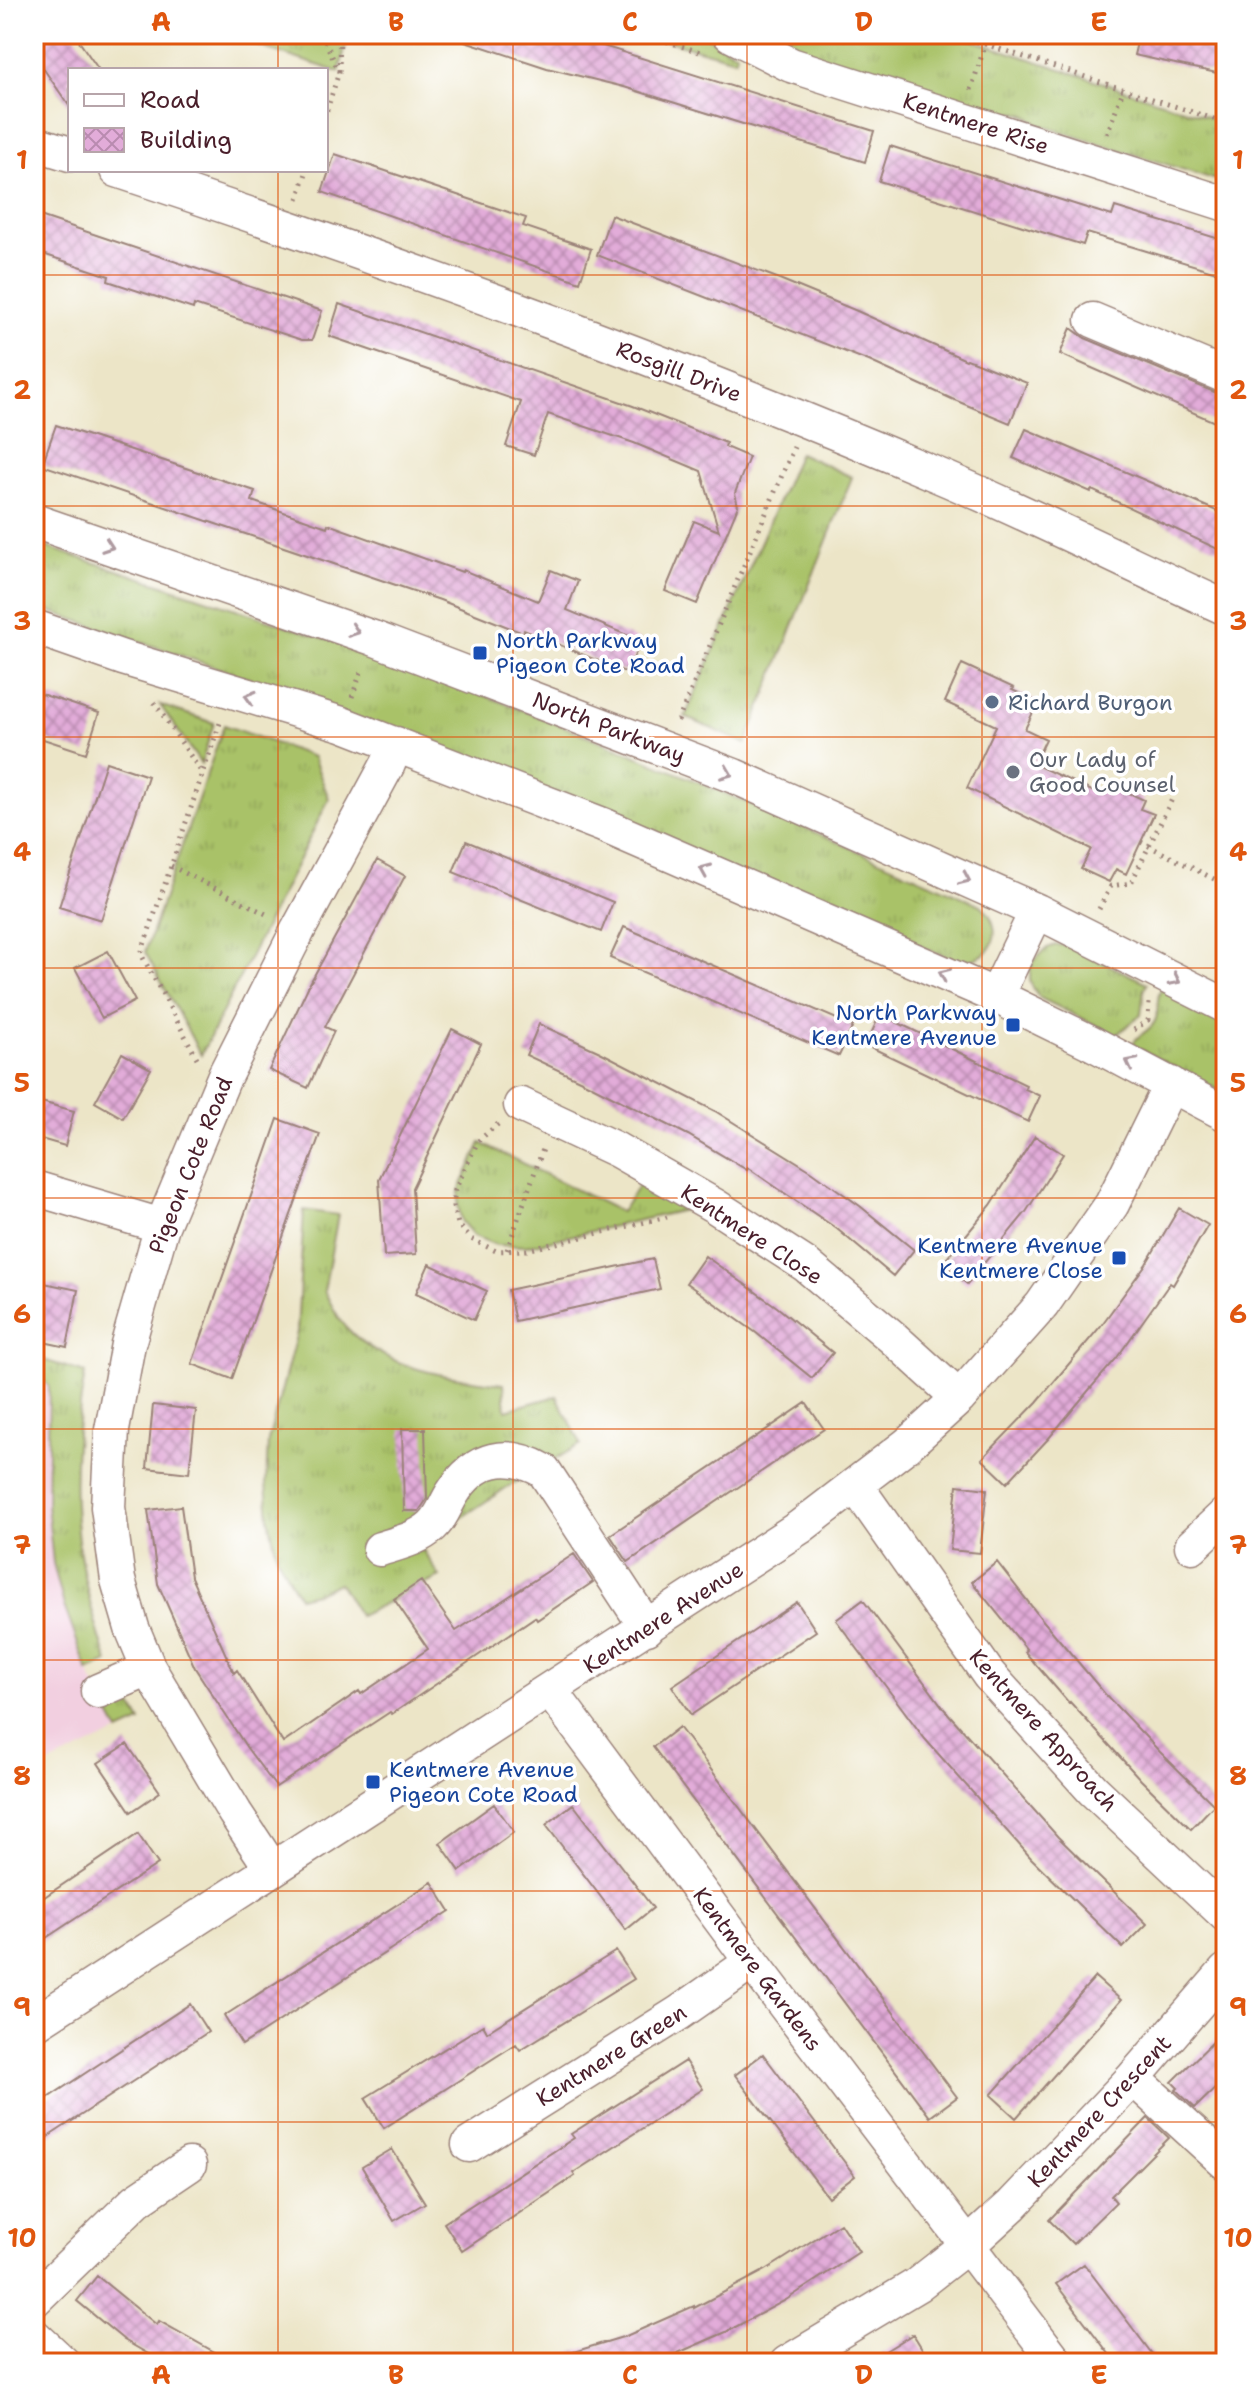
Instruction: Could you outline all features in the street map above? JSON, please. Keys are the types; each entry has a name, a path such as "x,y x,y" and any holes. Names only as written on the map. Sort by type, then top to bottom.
{"street":[{"name":"Kentmere Rise","path":"730,34 791,65 1226,204"},
{"path":"34,143 68,153"},
{"name":"Rosgill Drive","path":"123,172 497,301 805,420 938,475 1226,608"},
{"path":"1093,320 1226,376"},
{"name":"North Parkway","path":"34,521 373,638 734,776 1037,911 1159,972 1223,996"},
{"path":"34,627 342,724 603,825 996,996 1226,1114"},
{"name":"Pigeon Cote Road","path":"272,1869 149,1669 132,1628 118,1580 108,1507 112,1430 128,1344 162,1226 225,1075 396,744"},
{"path":"996,996 1037,911"},
{"name":"Kentmere Avenue","path":"34,2024 800,1527 907,1445 959,1398 1042,1305 1112,1204 1171,1084"},
{"name":"Kentmere Close","path":"521,1105 617,1150 715,1206 806,1265 959,1398"},
{"path":"34,1188 162,1226"},
{"path":"380,1549 425,1533 437,1522 452,1493 476,1467 487,1461 510,1458 528,1462 544,1471 647,1628"},
{"name":"Kentmere Approach","path":"856,1486 989,1675 1093,1790 1226,1915"},
{"path":"1192,1546 1226,1514"},
{"path":"98,1691 149,1669"},
{"name":"Kentmere Gardens","path":"550,1690 967,2246"},
{"name":"Kentmere Green","path":"469,2145 679,2013 752,1962"},
{"name":"Kentmere Crescent","path":"787,2363 917,2285 967,2246 1012,2205 1133,2078 1226,1971"},
{"path":"1133,2078 1225,2162"},
{"path":"34,2300 137,2200 189,2165"},
{"path":"967,2246 1057,2363"},
{"path":"34,2336 63,2363"}],"path":[{"path":"322,34 339,72"},
{"path":"328,107 339,72 340,34"},
{"path":"954,34 1226,123"},
{"path":"962,119 985,45"},
{"path":"1097,161 1123,90"},
{"path":"666,749 805,420"},
{"path":"342,724 373,638"},
{"path":"164,670 154,701 203,774"},
{"path":"225,1075 198,1061 141,954 231,691"},
{"path":"1086,935 1111,886 1131,883 1173,797 1172,789"},
{"path":"1141,842 1226,885"},
{"path":"171,866 298,930"},
{"path":"1114,1054 1124,1038 1148,1020 1150,992 1159,972"},
{"path":"521,1105 478,1141 455,1190 453,1206 458,1224 471,1239 496,1251 527,1250 715,1206"},
{"path":"507,1250 553,1120"}],"shaded area":[{"path":"34,1368 49,1386 53,1563 64,1606 88,1671 119,1732 34,1771"}],"green space":[{"path":"220,34 349,34 339,72"},
{"path":"641,34 702,34 737,54 735,59"},
{"path":"766,34 954,34 1226,123 1226,183 1037,124 1022,114 1005,115 813,56"},
{"path":"799,453 852,477 746,744 685,717"},
{"path":"34,543 385,659 642,758 981,905 993,924 993,943 980,956 957,961 263,683 34,606"},
{"path":"160,705 214,723 201,764"},
{"path":"224,725 313,757 329,799 201,1055 145,952"},
{"path":"1066,945 1147,983 1141,1015 1116,1035 1040,998 1030,981 1030,971 1033,962 1047,948"},
{"path":"1161,989 1226,1021 1226,1094 1132,1045 1155,1021"},
{"path":"481,1143 621,1212 639,1185 684,1210 526,1246 496,1245 474,1236 462,1222 458,1206 459,1191"},
{"path":"304,1210 338,1215 324,1291 343,1324 363,1342 380,1354 420,1370 504,1384 506,1410 557,1396 581,1444 506,1488 420,1545 440,1577 359,1616 339,1583 299,1597 277,1557 269,1519 266,1483 268,1441 297,1332"},
{"path":"34,1357 85,1373 76,1450 76,1519 87,1588 108,1662 88,1671 64,1606 53,1563 47,1505 49,1387 34,1368"},
{"path":"116,1699 130,1702 141,1722 119,1732 103,1702"}],"building":[{"path":"50,34 74,34 98,68 68,68 68,104 34,55 34,45"},
{"path":"460,34 565,34 874,131 865,162 624,87 547,68 459,39"},
{"path":"1139,34 1201,34 1226,40 1226,75 1134,55"},
{"path":"890,146 1112,216 1115,207 1226,241 1226,275 1087,233 1083,245 879,181"},
{"path":"335,154 526,218 523,226 591,249 580,282 322,192"},
{"path":"34,214 322,311 312,340 302,340 194,305 193,309 108,281 109,276 34,251"},
{"path":"611,215 777,278 966,360 1027,383 1010,423 869,361 597,255"},
{"path":"339,304 633,406 726,443 725,447 749,457 735,493 738,506 697,604 665,591 694,521 719,531 701,471 634,443 548,414 534,455 506,446 521,402 329,336"},
{"path":"1071,328 1085,338 1226,397 1226,427 1060,354"},
{"path":"56,425 255,491 252,501 463,570 538,601 551,570 578,581 567,610 641,641 627,673 524,630 523,633 440,600 42,465"},
{"path":"1026,429 1226,515 1226,553 1092,490 1013,458"},
{"name":"Our Lady of Good Counsel","path":"962,664 1038,702 1025,729 1046,739 1034,764 1096,793 1102,780 1144,800 1140,809 1154,814 1126,874 1116,869 1109,882 1081,869 1091,849 967,788 996,726 945,702"},
{"path":"41,694 99,713 86,753 34,736 34,715"},
{"path":"106,762 148,776 101,920 59,907"},
{"path":"466,841 613,902 601,932 453,872"},
{"path":"377,860 405,876 325,1027 334,1031 308,1088 269,1070 309,985"},
{"path":"624,927 853,1026 839,1056 610,958"},
{"path":"108,951 135,1001 102,1018 75,968"},
{"path":"880,1014 1026,1085 1025,1089 1040,1096 1028,1122 866,1045"},
{"path":"539,1024 715,1111 813,1172 914,1250 893,1276 837,1229 748,1168 526,1055"},
{"path":"452,1029 481,1044 412,1188 416,1254 384,1256 379,1179"},
{"path":"122,1053 151,1069 123,1118 95,1102"},
{"path":"34,1100 74,1111 65,1146 34,1137"},
{"path":"278,1119 320,1134 232,1379 192,1364"},
{"path":"1035,1136 1063,1154 1026,1212 967,1284 943,1263 991,1205"},
{"path":"1179,1208 1208,1225 1173,1285 1170,1283 1116,1359 1007,1483 982,1459 1037,1402 1100,1327 1146,1264"},
{"path":"705,1256 777,1307 833,1353 812,1378 755,1332 686,1283"},
{"path":"653,1259 660,1289 515,1321 508,1290"},
{"path":"429,1264 487,1291 474,1320 416,1293"},
{"path":"44,1283 78,1290 67,1347 34,1340"},
{"path":"806,1403 824,1429 628,1562 610,1535"},
{"path":"153,1405 196,1410 189,1473 147,1468"},
{"path":"402,1429 425,1429 427,1499 419,1511 404,1511"},
{"path":"957,1485 987,1489 980,1553 950,1550"},
{"path":"181,1506 191,1577 234,1673 237,1670 283,1743 428,1649 394,1599 421,1581 456,1631 574,1554 593,1582 276,1787 195,1668 158,1584 148,1510"},
{"path":"997,1562 1105,1694 1214,1805 1191,1829 1069,1703 1025,1652 1027,1650 972,1582"},
{"path":"863,1600 945,1710 1058,1837 1147,1924 1123,1948 1031,1858 925,1739 836,1620"},
{"path":"797,1602 816,1631 691,1715 672,1686"},
{"path":"679,1727 957,2097 930,2117 653,1747"},
{"path":"127,1744 160,1792 131,1812 98,1763"},
{"path":"494,1804 514,1832 460,1871 440,1843"},
{"path":"573,1804 653,1908 626,1930 546,1825"},
{"path":"138,1834 158,1864 34,1946 34,1904"},
{"path":"432,1882 450,1911 242,2045 224,2016"},
{"path":"616,1951 634,1979 520,2050 516,2044 384,2128 365,2098 483,2025 487,2032"},
{"path":"1095,1977 1121,2000 1016,2118 991,2095"},
{"path":"190,2004 208,2032 34,2146 34,2107"},
{"path":"1226,2029 1226,2078 1195,2108 1172,2082"},
{"path":"763,2054 855,2176 828,2197 735,2075"},
{"path":"685,2061 703,2089 573,2173 575,2176 462,2251 444,2223 574,2138 571,2134"},
{"path":"1148,2118 1169,2138 1111,2196 1116,2202 1073,2244 1049,2220"},
{"path":"392,2149 425,2203 394,2221 362,2167"},
{"path":"840,2223 859,2252 786,2300 726,2332 655,2363 558,2363 557,2357 626,2336 694,2308 766,2270"},
{"path":"1084,2264 1159,2363 1116,2363 1056,2284"},
{"path":"97,2276 157,2325 159,2321 234,2363 164,2363 124,2340 77,2301"},
{"path":"913,2334 931,2363 866,2363"}],"place":[{"name":"North Parkway Pigeon Cote Road","path":"480,653"},
{"name":"Richard Burgon","path":"992,702"},
{"name":"Our Lady of Good Counsel","path":"1013,772"},
{"name":"North Parkway Kentmere Avenue","path":"1013,1025"},
{"name":"Kentmere Avenue Kentmere Close","path":"1119,1258"},
{"name":"Kentmere Avenue Pigeon Cote Road","path":"373,1782"}]}
